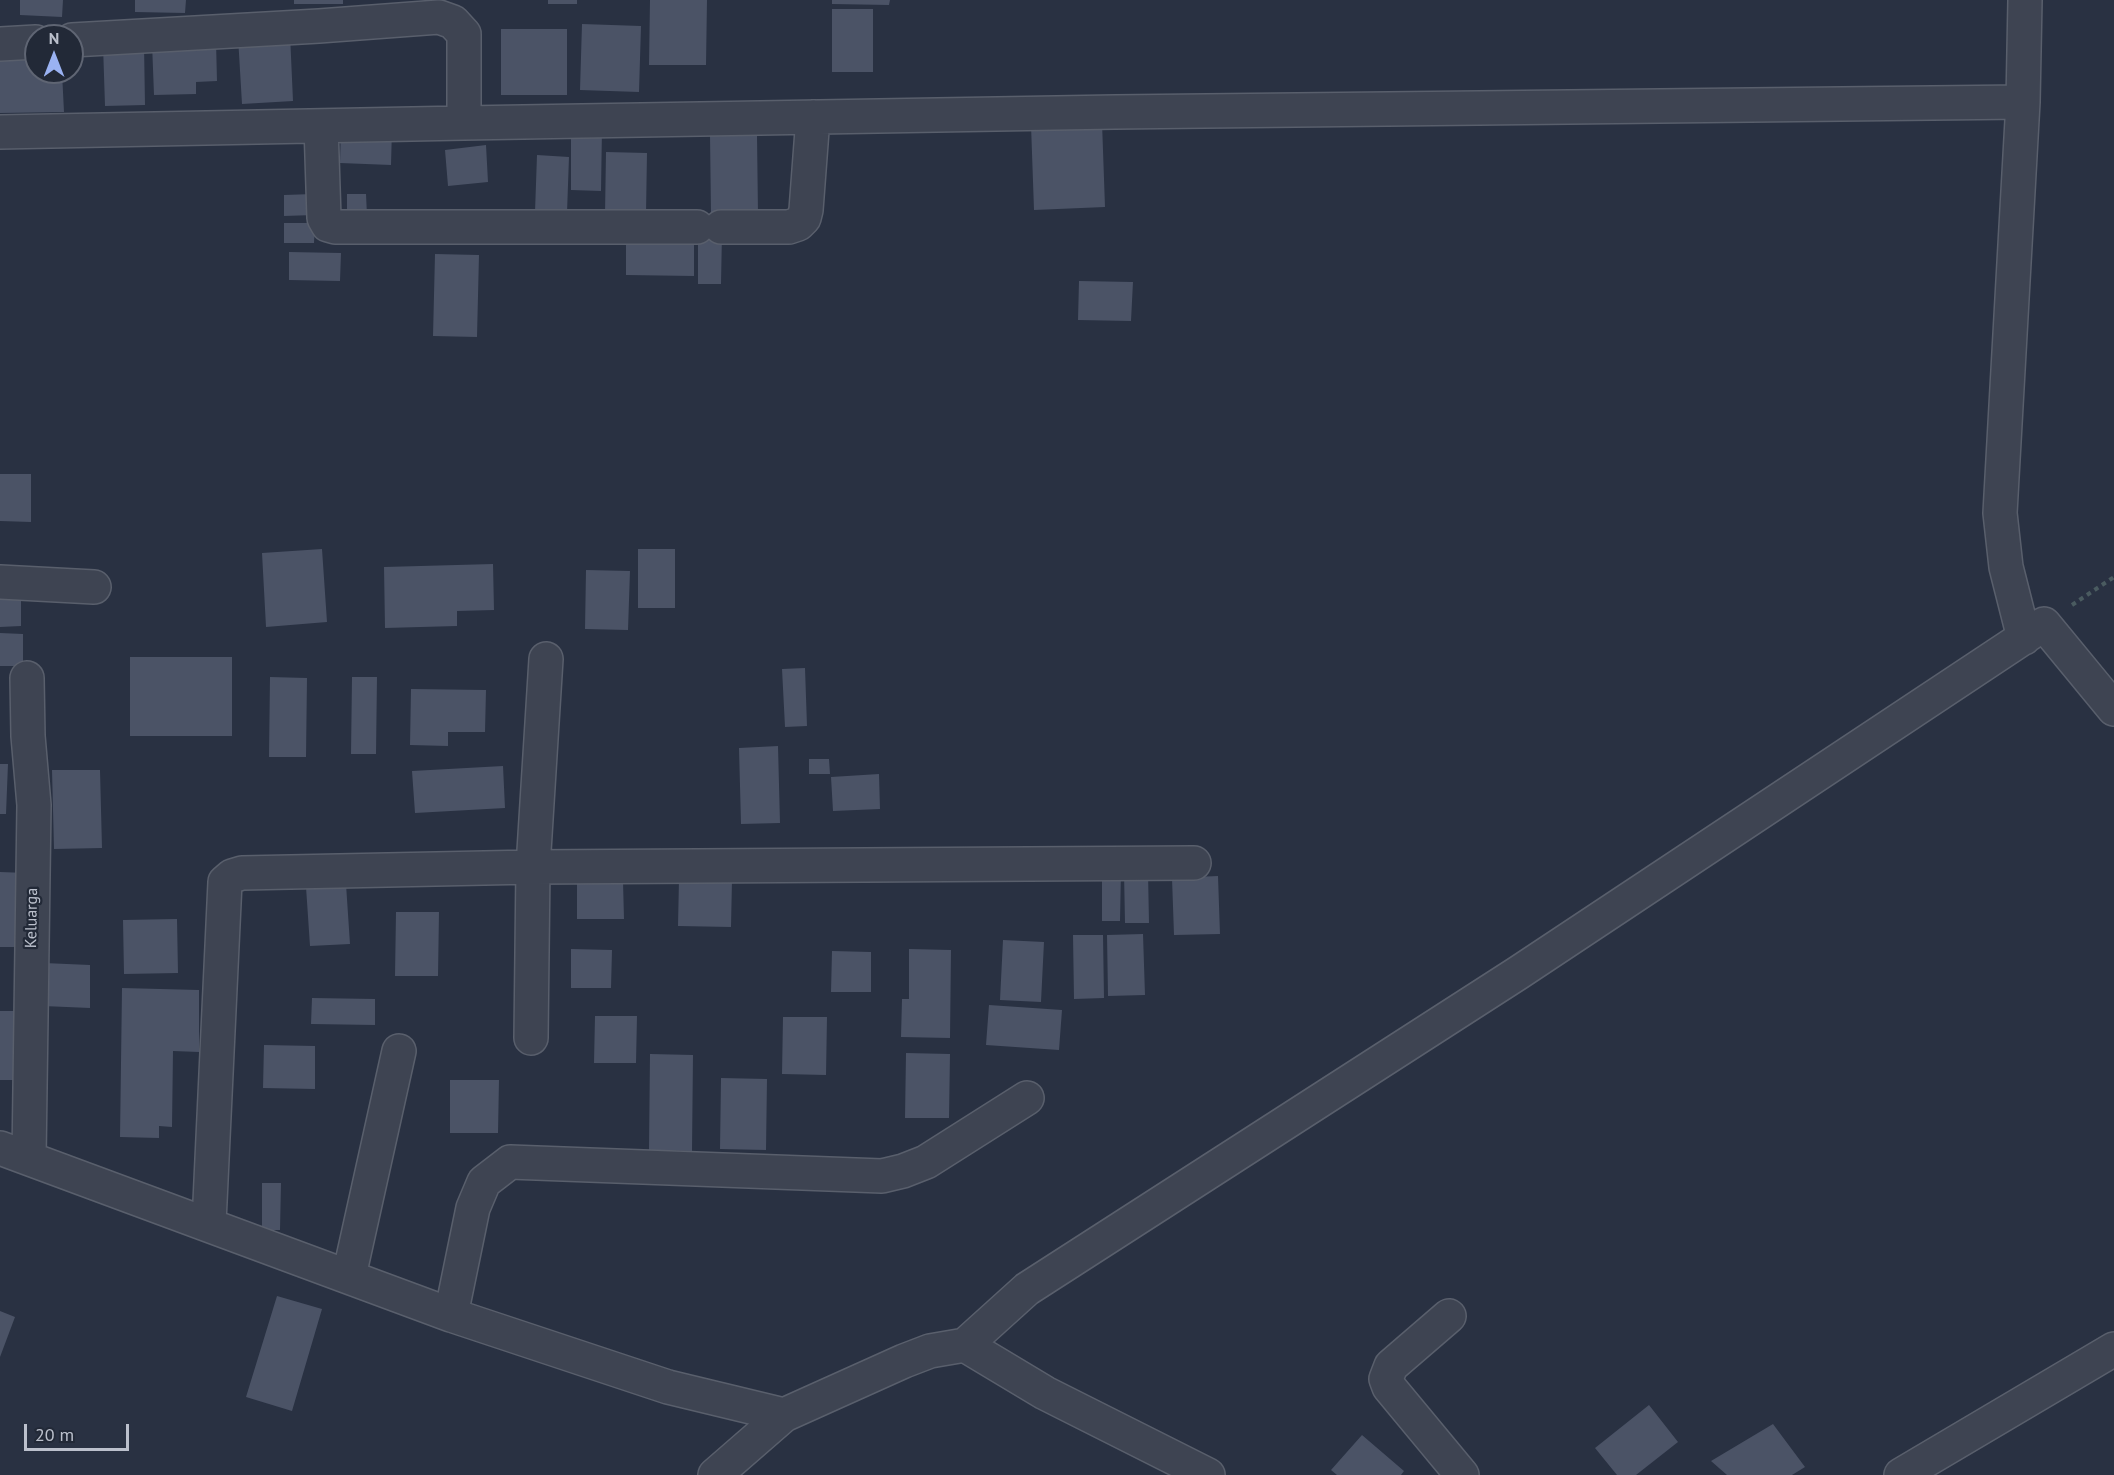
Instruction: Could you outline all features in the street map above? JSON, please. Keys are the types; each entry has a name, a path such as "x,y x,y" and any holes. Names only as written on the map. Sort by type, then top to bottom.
{"street":[{"path":"2025,0 2023,102 2000,513 2006,567 2029,624 2114,709"},
{"path":"84,39 439,17 453,22 464,34 464,123"},
{"path":"0,44 24,43"},
{"path":"0,132 1151,111 2023,102"},
{"path":"321,126 324,218 328,225 335,228 789,227 798,224 804,218 806,210 813,117"},
{"path":"0,582 94,587"},
{"path":"715,1475 784,1415 904,1361 930,1351 965,1345 1027,1288 1518,973 2029,624"},
{"path":"531,1038 533,867 546,659"},
{"name":"Keluarga","path":"15,1153 34,805 28,736 27,678"},
{"path":"208,1223 225,882 232,876 242,873 533,867 1194,863"},
{"path":"349,1276 399,1051"},
{"path":"451,1315 473,1208 484,1182 510,1162 882,1176 926,1162 1027,1098"},
{"path":"15,1153 451,1315 668,1387 784,1415"},
{"path":"1449,1316 1391,1366 1386,1379 1389,1387 1462,1475"},
{"path":"965,1345 1045,1393 1208,1475"},
{"path":"1901,1475 2114,1349"}],"path":[{"path":"2029,624 2114,577"}],"building":[{"path":"20,0 63,0 62,17 20,15"},
{"path":"135,0 186,0 185,13 135,12"},
{"path":"294,0 343,0 343,4 294,4"},
{"path":"548,0 577,0 577,4 548,4"},
{"path":"650,0 707,0 706,65 649,65"},
{"path":"832,0 890,0 889,5 832,4"},
{"path":"832,9 873,9 873,72 832,72"},
{"path":"582,24 641,26 639,92 580,90"},
{"path":"501,29 567,29 567,95 501,95"},
{"path":"290,34 293,101 242,104 238,37"},
{"path":"216,41 217,81 196,82 196,94 154,95 152,43"},
{"path":"144,44 145,105 105,106 103,45"},
{"path":"24,51 24,84 63,84 64,112 0,113 0,52"},
{"path":"1102,122 1105,207 1034,210 1031,125"},
{"path":"341,127 392,129 391,165 340,163"},
{"path":"571,127 602,128 601,191 571,190"},
{"path":"710,135 757,135 758,214 711,215"},
{"path":"486,145 488,182 448,186 445,150"},
{"path":"606,152 647,153 646,214 605,214"},
{"path":"537,155 569,157 567,213 535,212"},
{"path":"313,194 314,215 284,216 284,195"},
{"path":"347,194 366,194 367,215 347,215"},
{"path":"284,223 315,223 314,243 284,243"},
{"path":"626,232 694,233 694,276 626,275"},
{"path":"698,233 722,233 721,284 698,284"},
{"path":"289,252 341,253 340,281 289,280"},
{"path":"435,254 479,255 477,337 433,336"},
{"path":"1079,281 1133,282 1131,321 1078,320"},
{"path":"0,474 31,474 31,522 0,521"},
{"path":"322,549 327,622 266,627 262,553"},
{"path":"638,549 675,549 675,608 638,608"},
{"path":"493,564 494,610 457,611 457,626 385,628 384,567"},
{"path":"586,570 630,571 628,630 585,629"},
{"path":"0,592 21,592 21,626 0,627"},
{"path":"0,633 23,634 23,666 0,666"},
{"path":"130,657 232,657 232,736 130,736"},
{"path":"805,668 807,726 785,727 782,669"},
{"path":"270,677 307,678 306,757 269,757"},
{"path":"352,677 377,677 376,754 351,754"},
{"path":"411,689 486,690 485,732 448,732 448,746 410,745"},
{"path":"778,746 780,823 741,824 739,748"},
{"path":"809,759 829,759 830,774 809,774"},
{"path":"0,764 8,764 6,814 0,814"},
{"path":"503,766 505,808 415,813 412,771"},
{"path":"52,770 100,770 102,848 54,849"},
{"path":"879,774 880,809 833,811 831,777"},
{"path":"1102,870 1121,870 1120,921 1102,921"},
{"path":"0,872 27,873 26,947 0,947"},
{"path":"1124,872 1148,872 1149,923 1125,923"},
{"path":"1218,876 1220,934 1174,935 1172,878"},
{"path":"679,879 732,880 731,927 678,926"},
{"path":"623,881 624,919 577,919 577,882"},
{"path":"346,884 350,944 310,946 306,887"},
{"path":"396,912 439,912 438,976 395,976"},
{"path":"177,919 178,973 124,974 123,920"},
{"path":"1143,934 1145,995 1108,996 1107,935"},
{"path":"1073,935 1103,935 1104,998 1074,999"},
{"path":"1003,940 1044,942 1041,1002 1000,1000"},
{"path":"571,949 612,950 611,988 571,988"},
{"path":"909,949 951,950 950,1038 901,1037 902,999 909,999"},
{"path":"832,951 871,952 871,992 831,992"},
{"path":"44,963 90,965 90,1008 43,1006"},
{"path":"122,988 199,990 199,1052 173,1051 172,1127 159,1126 159,1138 120,1137"},
{"path":"312,998 375,999 375,1025 311,1024"},
{"path":"989,1005 1062,1010 1059,1050 986,1045"},
{"path":"0,1011 21,1011 20,1080 0,1080"},
{"path":"595,1016 637,1016 636,1063 594,1063"},
{"path":"783,1017 827,1017 826,1075 782,1074"},
{"path":"264,1045 315,1046 315,1089 263,1088"},
{"path":"906,1053 950,1054 949,1118 905,1118"},
{"path":"650,1054 693,1055 692,1151 649,1150"},
{"path":"721,1078 767,1079 766,1150 720,1149"},
{"path":"450,1080 499,1080 498,1133 450,1133"},
{"path":"262,1183 281,1183 280,1230 262,1230"},
{"path":"277,1296 322,1309 292,1411 246,1397"},
{"path":"0,1311 15,1317 0,1357"},
{"path":"1649,1405 1678,1442 1636,1475 1617,1475 1595,1448"},
{"path":"1773,1424 1805,1467 1792,1475 1727,1475 1711,1461"},
{"path":"1362,1435 1404,1471 1401,1475 1337,1475 1331,1470"}]}
